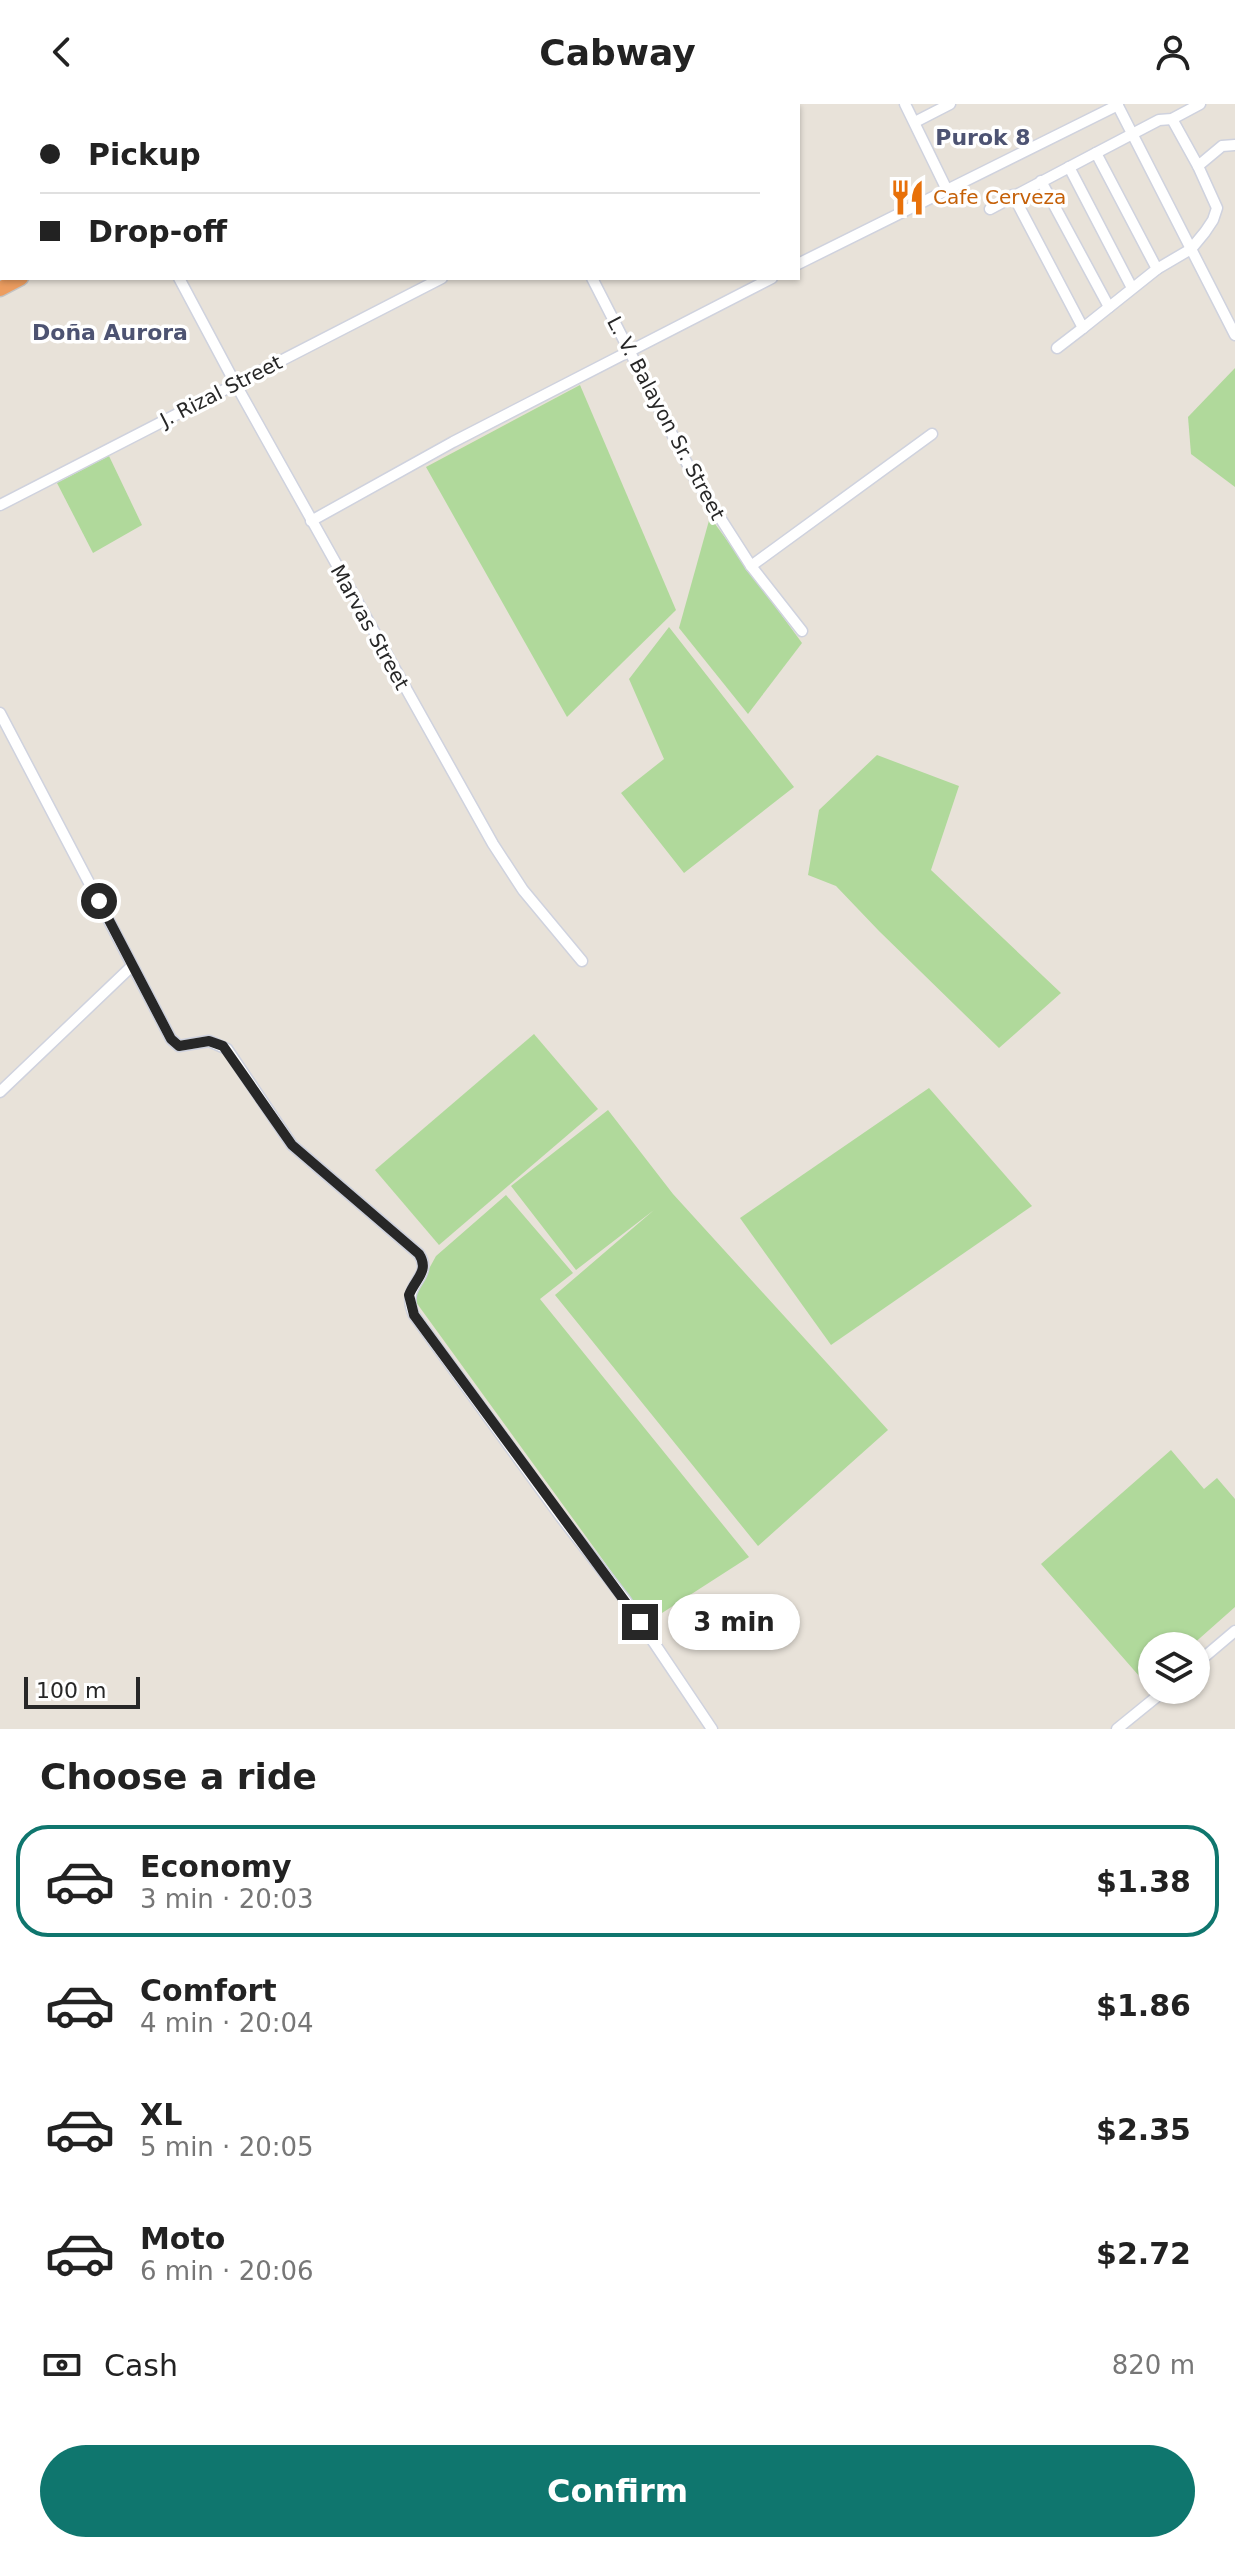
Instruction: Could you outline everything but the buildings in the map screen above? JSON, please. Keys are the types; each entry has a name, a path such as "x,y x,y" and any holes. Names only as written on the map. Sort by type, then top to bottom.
{"street":[{"path":"905,104 947,190"},
{"path":"915,122 950,104"},
{"path":"800,263 1117,104 1235,335"},
{"path":"990,209 1132,133 1162,119 1172,119 1200,104"},
{"path":"1057,348 1157,269 1191,249 1213,220 1217,208 1172,119"},
{"path":"1198,166 1217,149 1227,144 1235,145"},
{"path":"1096,153 1157,269"},
{"path":"1069,167 1132,288"},
{"path":"1041,181 1109,307"},
{"path":"1013,195 1083,328"},
{"name":"Marvas Street","path":"180,280 311,521 507,868 582,961"},
{"name":"J. Rizal Street","path":"0,505 438,280"},
{"name":"L. V. Balayon Sr. Street","path":"593,280 694,477 751,566 802,631"},
{"path":"311,521 453,442 768,280"},
{"path":"751,566 932,434"},
{"path":"0,713 171,1039 179,1046 209,1041 223,1046 292,1145 419,1254 423,1260 423,1270 409,1295 414,1315 626,1601 712,1729"},
{"path":"0,1092 132,966"},
{"path":"1210,1652 1235,1631"},
{"path":"1117,1729 1148,1704"}],"green space":[{"path":"1235,368 1235,487 1191,454 1188,417"},
{"path":"580,385 676,610 567,717 426,467"},
{"path":"109,456 142,525 93,553 57,483"},
{"path":"710,517 802,643 748,714 679,628"},
{"path":"669,627 794,787 684,873 621,793 664,759 629,679"},
{"path":"877,755 959,786 931,870 1061,993 999,1048 836,886 808,875 819,810"},
{"path":"534,1034 598,1109 439,1245 375,1170"},
{"path":"929,1088 1032,1206 831,1345 740,1218"},
{"path":"608,1110 673,1194 888,1430 758,1546 555,1295 654,1210 576,1270 511,1186"},
{"path":"506,1195 573,1273 540,1299 749,1557 648,1622 413,1298 436,1256"},
{"path":"1171,1450 1204,1489 1217,1478 1235,1499 1235,1607 1207,1632 1138,1632 1138,1675 1041,1564"}],"place":[{"name":"Cafe Cerveza","path":"907,197"}],"district":[{"name":"Purok 8","path":"983,137"},
{"name":"Doña Aurora","path":"110,332"}],"route":[{"path":"99,901 171,1039 179,1046 209,1041 223,1046 292,1145 407,1240 419,1254 423,1260 423,1270 409,1295 414,1315 640,1622"}]}
